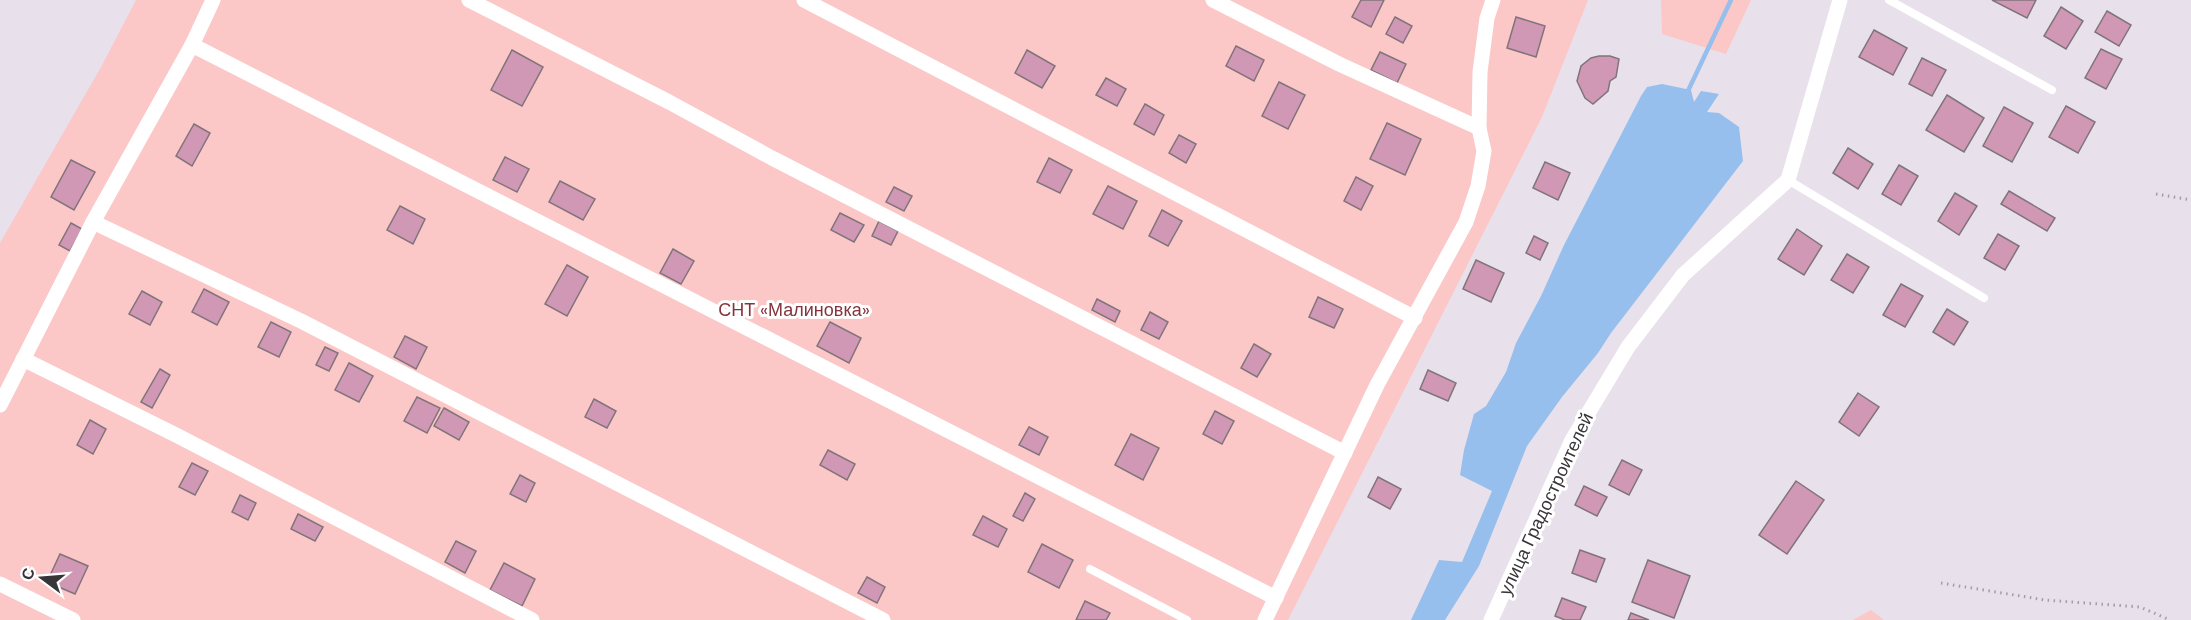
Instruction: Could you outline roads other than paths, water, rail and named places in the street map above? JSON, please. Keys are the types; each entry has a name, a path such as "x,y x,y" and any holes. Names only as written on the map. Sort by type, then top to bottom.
{"street":[{"path":"0,405 93,222 192,45 213,0"},
{"path":"469,0 1346,453"},
{"path":"804,0 1415,318"},
{"path":"1213,0 1339,64 1479,128"},
{"path":"1265,620 1377,385 1466,222 1478,186 1484,151 1479,128 1480,72 1487,18 1493,0"},
{"path":"1788,180 1840,0"},
{"path":"192,45 1276,598"},
{"name":"улица Градостроителей","path":"1491,620 1572,440 1628,347 1683,275 1788,180"},
{"path":"93,222 301,321 883,620"},
{"path":"23,359 176,435 532,620"},
{"path":"0,584 73,620"}],"lane":[{"path":"1889,0 2052,90"},
{"path":"1788,180 1984,298"},
{"path":"1090,569 1187,620"}],"water":[{"path":"1662,84 1691,90 1694,102 1701,91 1719,94 1707,112 1719,113 1739,127 1743,161 1527,446 1479,566 1445,620 1411,620 1439,560 1462,562 1492,491 1460,475 1474,414 1486,406 1506,372 1516,343 1641,96 1647,87"}],"waterway":[{"path":"1687,93 1731,0"}],"park label":[{"name":"СНТ «Малиновка»","path":"794,310"}]}
